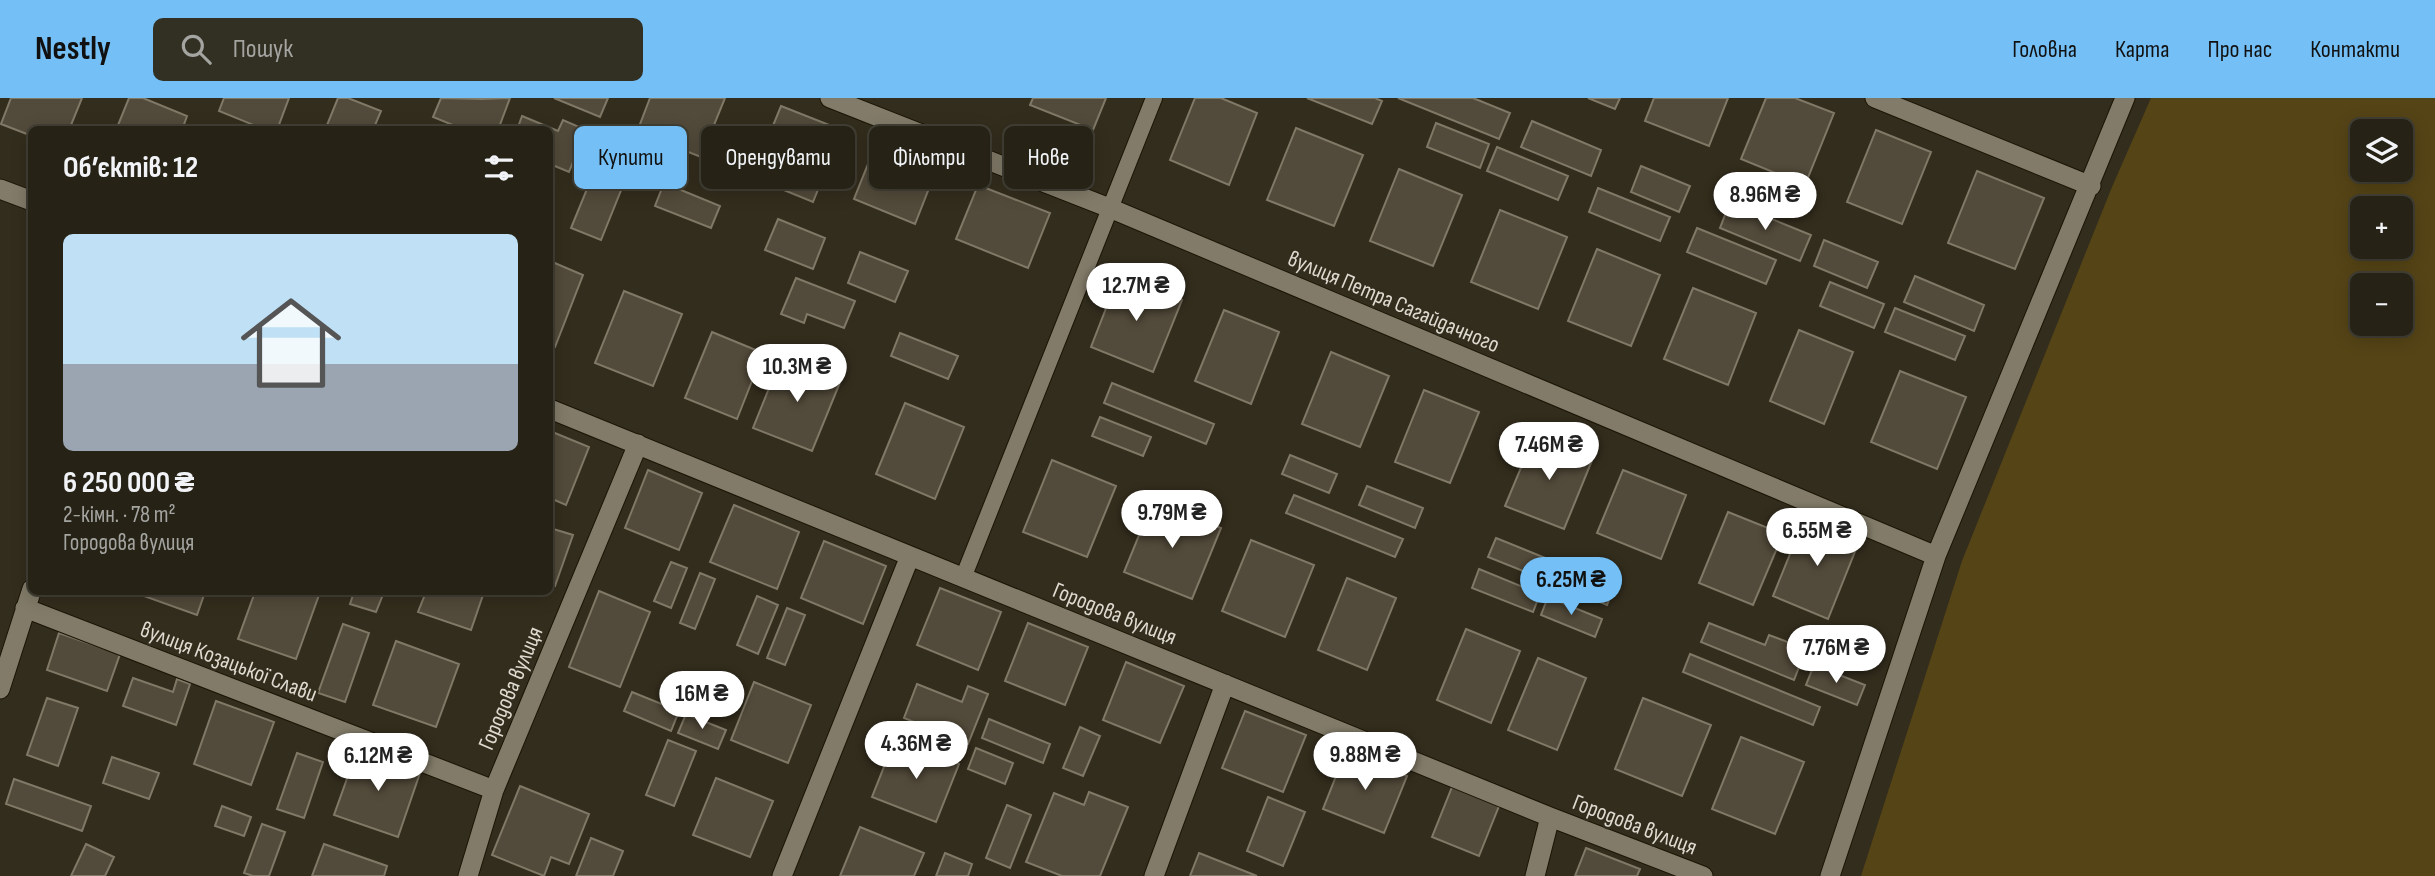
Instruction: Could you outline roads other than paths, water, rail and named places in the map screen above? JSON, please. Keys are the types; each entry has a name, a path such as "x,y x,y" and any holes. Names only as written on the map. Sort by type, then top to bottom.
{"street":[{"name":"вулиця Петра Сагайдачного","path":"830,98 1112,209 1936,556"},
{"path":"1875,98 2091,186"},
{"path":"1830,876 1936,556 2091,186 2125,98"},
{"path":"0,188 28,199"},
{"name":"Городова вулиця","path":"553,410 1550,817 1703,876"},
{"name":"Городова вулиця","path":"468,876 494,790 638,444"},
{"path":"782,876 910,556"},
{"path":"0,690 29,595"},
{"name":"вулиця Козацької Слави","path":"24,608 494,790"},
{"path":"1154,876 1225,684"},
{"name":"Городова вулиця","path":"1535,876 1550,817"}],"lane":[{"path":"963,578 1154,98"}]}
